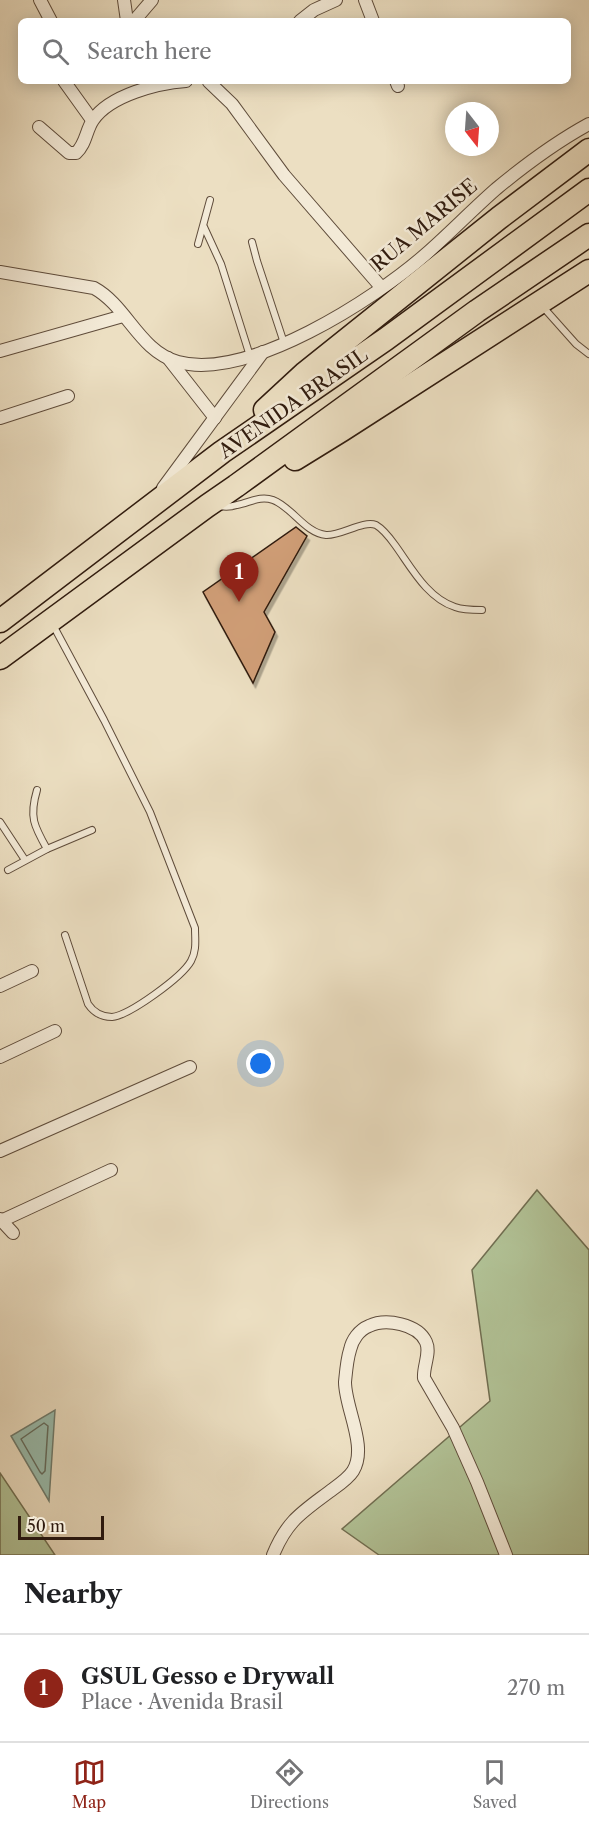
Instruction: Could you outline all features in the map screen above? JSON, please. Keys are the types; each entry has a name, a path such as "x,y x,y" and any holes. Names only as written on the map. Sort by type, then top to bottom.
{"highway":[{"path":"222,452 284,391 499,218 589,150"},
{"name":"AVENIDA BRASIL","path":"0,621 222,452 386,339 589,190"},
{"name":"AVENIDA BRASIL","path":"0,658 477,311 589,235"},
{"path":"236,486 308,452 589,271"}],"street":[{"path":"40,0 49,18"},
{"path":"124,0 127,18"},
{"path":"137,18 152,0"},
{"path":"304,18 314,10 336,0"},
{"path":"365,0 372,18"},
{"path":"66,84 92,120"},
{"path":"39,127 73,154 79,151 92,120 104,108 155,84"},
{"path":"209,84 232,104 284,175 381,287"},
{"name":"RUA MARISE","path":"167,357 189,364 208,365 250,356 332,320 425,254 506,182 538,157 589,124"},
{"path":"0,272 80,284 102,292 153,348 167,357 215,418"},
{"path":"0,351 123,316"},
{"path":"332,320 348,339"},
{"path":"149,507 264,351"},
{"path":"0,418 68,396"},
{"path":"0,986 32,971"},
{"path":"0,1057 55,1031"},
{"path":"0,1151 190,1067"},
{"path":"13,1233 1,1220 111,1170"},
{"path":"273,1555 281,1535 298,1514 340,1484 354,1470 358,1444 345,1382 350,1349 354,1339 362,1330 370,1325 386,1323 402,1325 423,1337 427,1345 424,1378 453,1428 506,1555"}],"lane":[{"path":"198,244 210,201"},
{"path":"204,226 221,264 250,356"},
{"path":"252,242 256,261 284,343"},
{"path":"539,302 576,344 589,354"},
{"path":"207,506 234,506 265,498 283,506 316,532 324,535 372,524 393,542 435,596 457,608 482,610"},
{"path":"50,620 150,812 195,928 196,947 193,958 171,982 145,1001 116,1016 109,1017 100,1016 88,1004 65,935"},
{"path":"37,790 32,806 33,819 36,830 47,849"},
{"path":"0,822 25,860"},
{"path":"8,870 47,849 92,831"}],"shaded area":[{"path":"537,1190 589,1250 589,1555 379,1555 342,1529 490,1401 472,1270"},
{"path":"0,1473 55,1555 0,1555"}],"water":[{"path":"55,1410 49,1501 11,1436"}],"building":[{"path":"296,527 307,536 264,612 275,632 253,683 203,592"}],"place":[{"name":"GSUL Gesso e Drywall","path":"239,602"}]}
